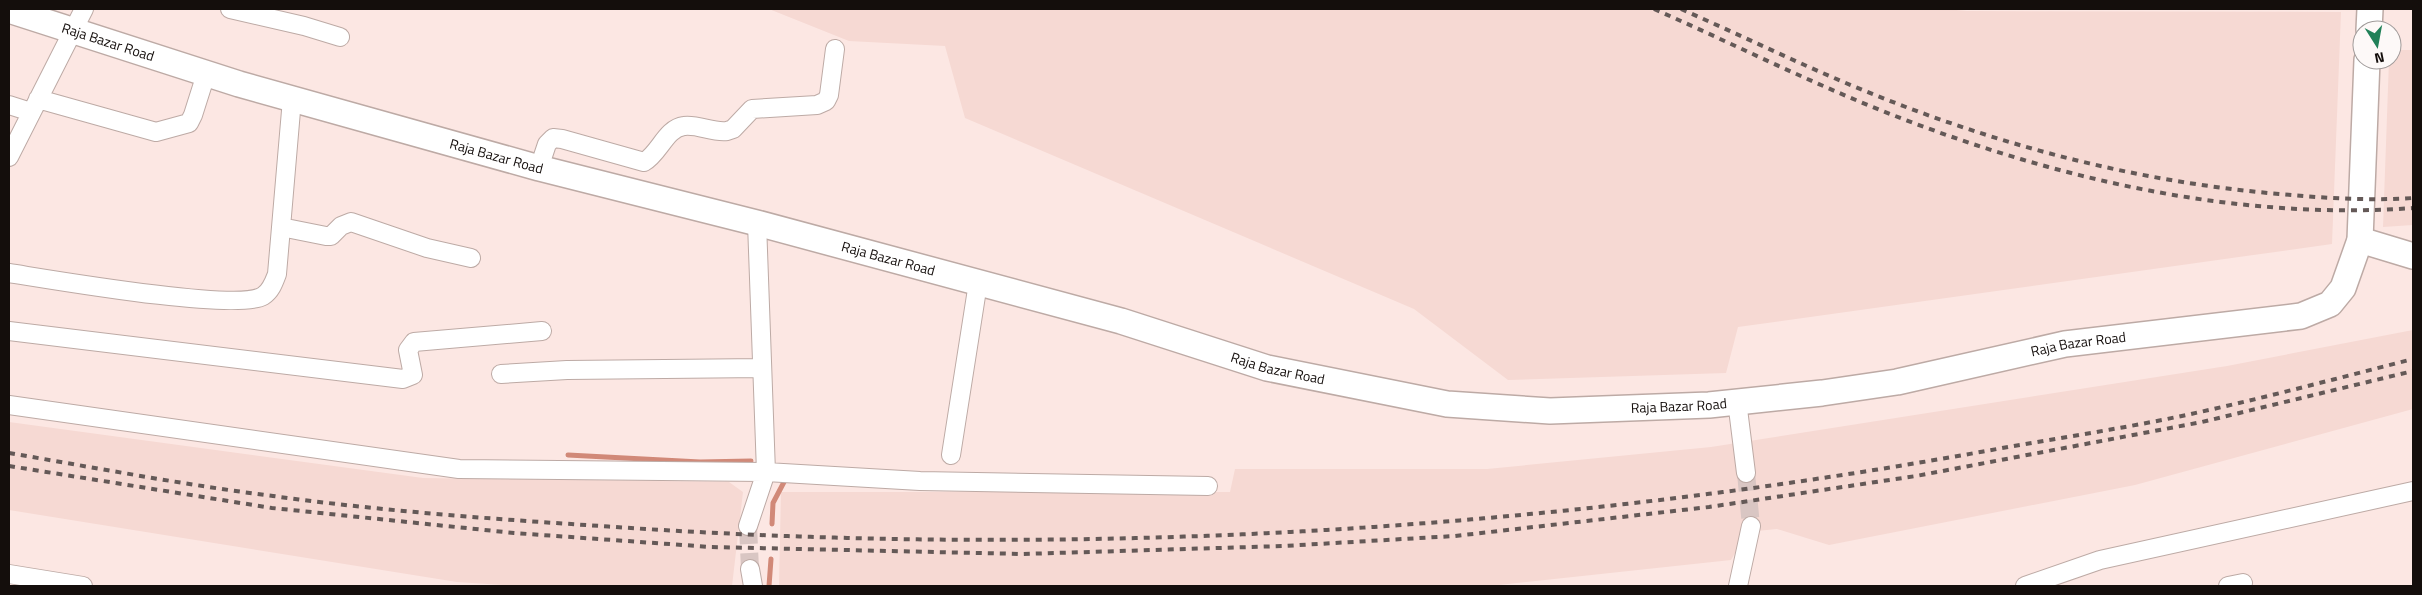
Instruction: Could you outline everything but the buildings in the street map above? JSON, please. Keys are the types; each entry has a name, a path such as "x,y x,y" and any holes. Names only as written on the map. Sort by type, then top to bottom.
{"street":[{"path":"9,157 84,9"},
{"path":"230,9 305,17 340,36"},
{"name":"Raja Bazar Road","path":"9,10 71,32 292,99 539,168 757,223 1121,322 1267,368 1447,404 1550,411 1709,405 1822,393 1897,382 2065,344 2301,316 2330,304 2343,288 2360,240 2367,70"},
{"path":"539,168 547,144 553,138 644,162 650,158 675,129 683,126 727,131 733,129 752,109 818,105 826,101 829,95 834,49"},
{"path":"9,105 35,105 156,132 189,123 206,74"},
{"path":"9,273 128,292 215,299 244,300 262,297 271,289 277,274 292,99"},
{"path":"281,227 331,236 341,226 351,222 427,248 471,258"},
{"path":"748,526 766,472 757,223"},
{"path":"2360,240 2413,256"},
{"path":"951,455 978,283"},
{"path":"9,331 404,379 413,375 408,350 414,342 542,331"},
{"path":"501,374 567,370 762,368"},
{"path":"1737,401 1746,473"},
{"path":"9,405 459,469 766,472 920,481 1208,486"},
{"path":"2025,586 2100,560 2413,491"},
{"path":"1738,586 1751,526"},
{"path":"750,569 753,586"},
{"path":"9,574 83,586"}],"shaded area":[{"path":"769,9 1945,9 1967,11 2341,12 2332,244 1738,327 1726,373 1508,380 1414,309 965,118 945,46 849,41"},
{"path":"2402,50 2413,50 2413,225 2383,227 2389,70 2402,70"},
{"path":"2413,330 2413,409 2135,485 1829,545 1777,529 1747,532 1731,560 1490,586 779,586 781,492 1230,492 1235,469 1487,469 1711,447 2227,366"},
{"path":"9,422 423,478 729,482 743,492 732,586 517,586 457,582 9,510"}],"waterway":[{"path":"568,455 700,462 751,461"},
{"path":"772,524 773,503 784,482"},
{"path":"769,586 771,559"}],"tunnel":[{"path":"1746,473 1751,526"},
{"path":"748,526 750,569"}],"railway":[{"path":"1654,9 1880,110 1944,134 2074,174 2141,189 2277,208 2345,210 2413,208"},
{"path":"1681,9 1808,67 1885,99 1981,133 2078,161 2127,172 2228,189 2329,198 2413,198"},
{"path":"9,453 240,492 355,506 478,517 776,536 951,540 1126,538 1301,531 1476,519 1650,501 1824,478 2098,432 2175,417 2254,400 2413,359"},
{"path":"9,466 272,508 514,533 711,547 1023,554 1283,546 1455,536 1709,507 1916,476 2202,422 2413,371"}]}
